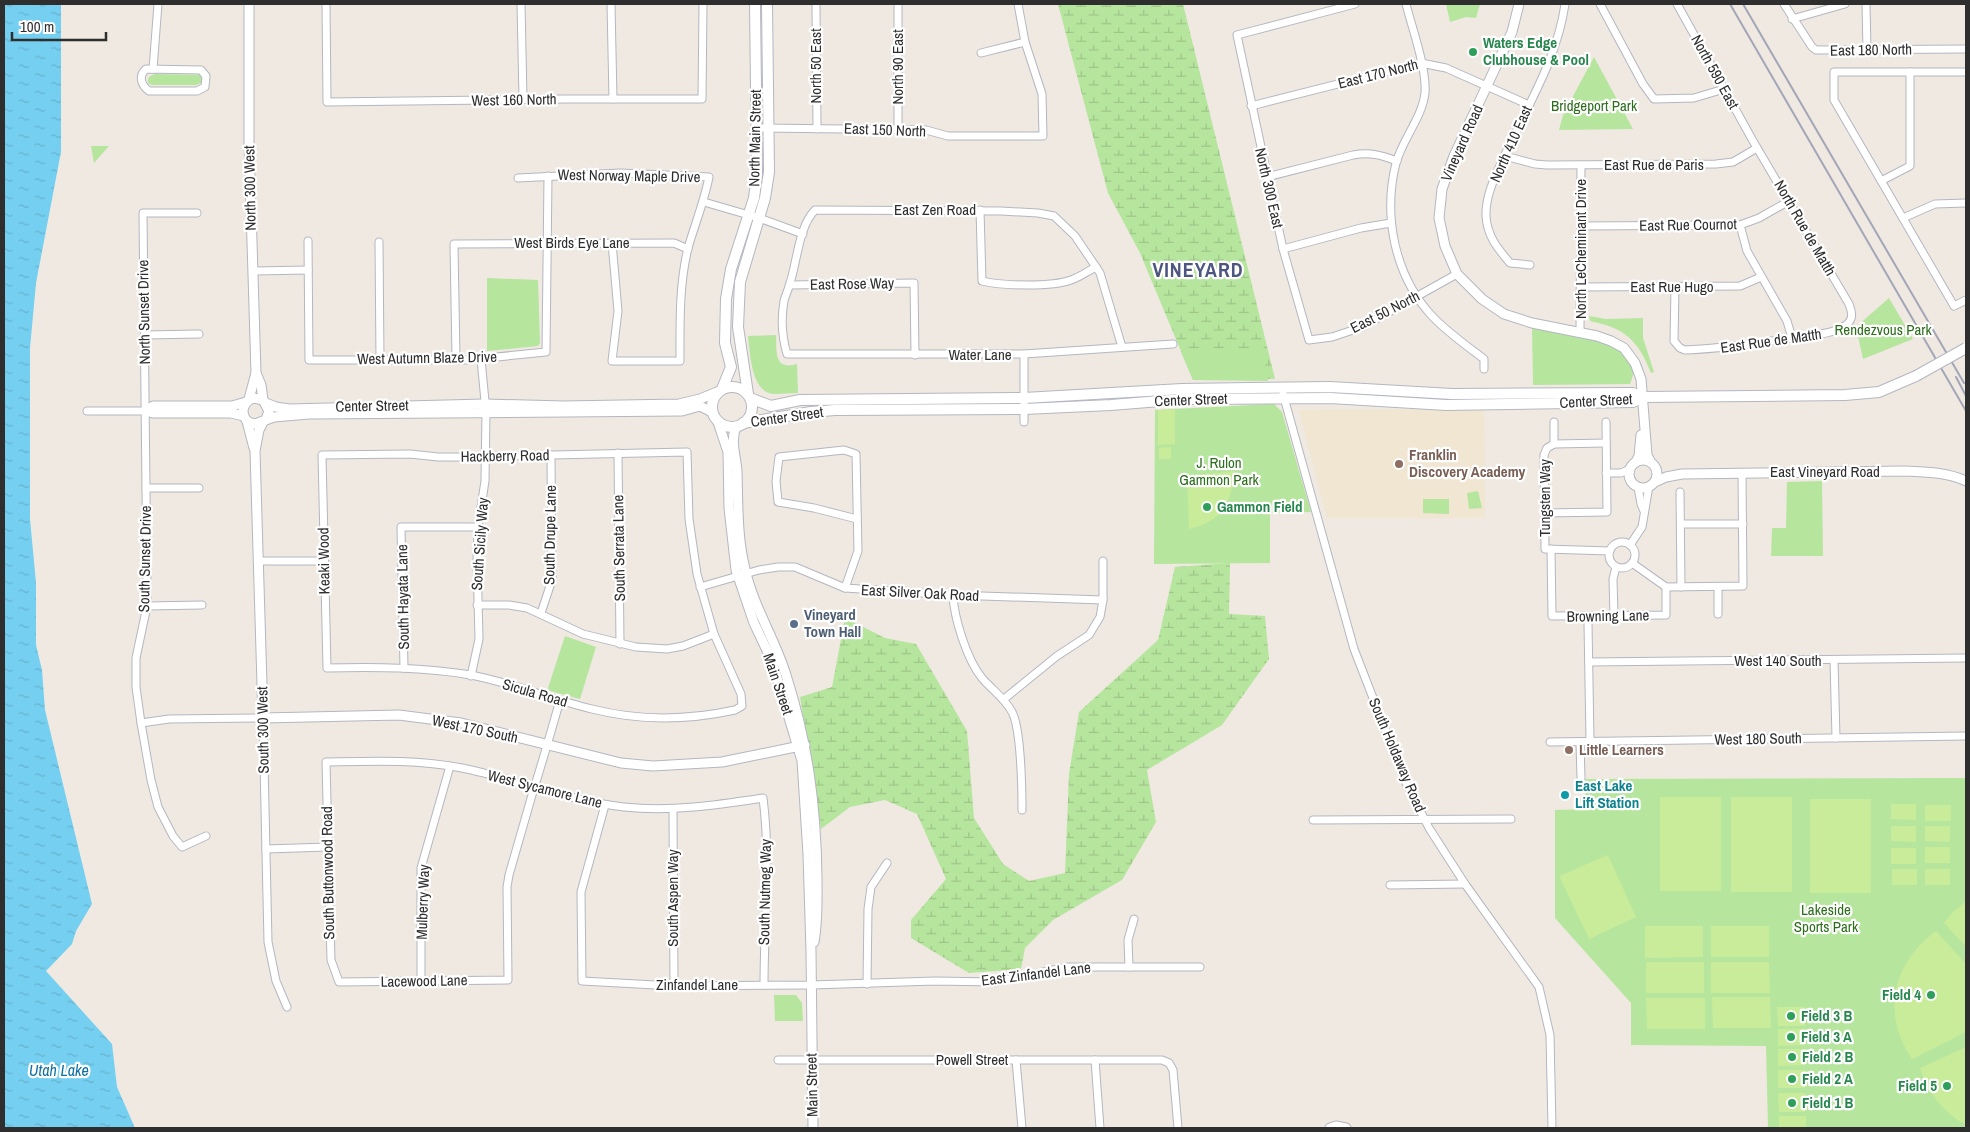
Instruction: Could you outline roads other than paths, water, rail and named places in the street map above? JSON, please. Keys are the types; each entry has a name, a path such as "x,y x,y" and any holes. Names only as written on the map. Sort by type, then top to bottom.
{"main road":[{"name":"North Main Street","path":"719,391 731,367 725,343 726,299 732,268 742,240 747,215 756,187 755,4"},
{"name":"North Main Street","path":"749,396 738,327 740,282 743,266 765,198 768,172 767,4"},
{"path":"1643,398 1880,392 1916,376 1966,348"},
{"path":"730,386 737,387 749,396 752,410 750,416 740,425 730,427 718,422 712,412 712,400 719,391 730,386"},
{"name":"Center Street","path":"749,396 771,406 800,400 1111,405 1283,393 1330,387 1439,394 1633,393 1643,398"},
{"path":"1365,400 1369,395 1400,397 1405,392"},
{"name":"Center Street","path":"1283,393 1446,405 1633,402 1643,398"},
{"path":"1439,394 1446,405"},
{"name":"Center Street","path":"740,425 811,412 835,410 1024,403"}],"street":[{"path":"153,68 158,4"},
{"name":"North 300 West","path":"248,401 256,373 249,144 249,4"},
{"name":"West 160 North","path":"326,4 327,102 702,99 703,4"},
{"path":"522,4 523,99"},
{"path":"611,4 613,99"},
{"name":"North 50 East","path":"816,4 817,129"},
{"name":"North 90 East","path":"898,4 898,130"},
{"path":"981,54 1025,42 1018,4"},
{"name":"North 300 East","path":"1309,340 1283,249 1237,35 1355,4"},
{"path":"1406,4 1421,63 1425,91 1423,105 1397,162 1391,202 1391,223 1395,245 1402,268 1418,297 1432,316 1484,359 1484,369"},
{"name":"Vineyard Road","path":"1519,4 1512,32 1454,156 1442,189 1439,218 1445,246 1457,274 1482,299 1504,314 1532,324 1580,332 1611,341 1624,348 1635,363 1643,398"},
{"name":"North 410 East","path":"1530,264 1510,263 1492,241 1486,217 1490,191 1549,63 1563,18 1565,4"},
{"path":"1600,4 1643,84 1654,99 1694,98 1724,89"},
{"name":"North 590 East","path":"1678,4 1753,141"},
{"path":"1784,4 1792,19 1845,4"},
{"path":"1866,4 1867,50"},
{"name":"East 180 North","path":"1792,19 1816,50 1966,49"},
{"name":"East 150 North","path":"756,128 926,130 948,136 1043,136 1042,94 1025,42"},
{"name":"East 170 North","path":"1251,106 1421,63 1446,68 1528,105"},
{"path":"153,68 201,70 206,76 205,87 197,91 149,91 143,84 141,76 144,70 153,68"},
{"path":"1966,72 1834,72 1834,100 1954,306 1966,300"},
{"path":"1882,181 1910,166 1910,72"},
{"name":"North Rue de Matth","path":"1753,141 1849,304 1852,312 1851,318"},
{"name":"East Rue de Paris","path":"1505,156 1535,164 1547,165 1716,164 1733,162 1757,148"},
{"path":"1267,177 1353,155 1368,153 1383,156 1397,162"},
{"name":"North LeCheminant Drive","path":"1580,332 1581,165"},
{"name":"West Norway Maple Drive","path":"518,178 620,173 709,177 704,202"},
{"path":"546,243 548,176"},
{"path":"612,243 618,311 612,361 680,361 681,292 688,249 704,202 759,218 802,234 790,284"},
{"name":"East Rue Cournot","path":"1581,226 1740,225 1759,218 1789,202"},
{"path":"1903,218 1935,204 1966,203"},
{"name":"East Zen Road","path":"802,234 811,214 815,210 980,210 1038,213 1054,216 1075,236 1096,267"},
{"path":"980,210 982,281 994,284 1051,284 1071,280 1096,267 1100,273 1122,347"},
{"name":"North Sunset Drive","path":"145,411 143,213 197,214"},
{"path":"1283,249 1361,228 1391,223"},
{"path":"1740,225 1747,251 1787,321 1792,338"},
{"path":"252,271 308,270 308,241"},
{"path":"379,242 380,360"},
{"name":"West Autumn Blaze Drive","path":"308,270 309,360 456,360 546,352 546,243"},
{"name":"West Birds Eye Lane","path":"456,360 454,244 674,243 688,249"},
{"name":"East 50 North","path":"1309,340 1332,337 1362,327 1457,274"},
{"name":"East Rue Hugo","path":"1581,288 1740,286 1761,277"},
{"name":"East Rose Way","path":"790,284 914,283 915,355"},
{"name":"Water Lane","path":"790,284 784,299 783,338 787,354 1024,354 1173,344"},
{"name":"East Rue de Matth","path":"1675,287 1674,341 1680,348 1685,350 1721,349 1826,333 1846,325 1851,318"},
{"path":"145,335 200,334"},
{"path":"1024,354 1024,422"},
{"name":"South Sicily Way","path":"471,676 478,639 478,527 485,481 485,408 482,358"},
{"name":"North 300 West","path":"256,373 265,402"},
{"name":"Center Street","path":"265,420 286,415 309,414 679,404 719,391"},
{"name":"South Holdaway Road","path":"1283,393 1354,649 1406,783 1424,820 1464,884 1539,987 1550,1035 1552,1128"},
{"path":"87,411 231,413 255,424 265,420 269,411 265,402 257,398 232,406 152,406 145,411"},
{"path":"1630,545 1642,527 1644,511 1657,473 1651,463 1646,439 1643,398"},
{"path":"1629,470 1639,456 1641,441 1640,409 1643,398"},
{"path":"246,419 242,410 248,401"},
{"name":"Center Street","path":"265,402 276,407 289,409 485,408 682,411 700,406 712,412"},
{"name":"South Sunset Drive","path":"145,411 147,606 136,658 136,687 141,723 151,780 158,807 173,836 182,847 206,836"},
{"name":"South 300 West","path":"246,419 255,451 260,561 268,942 276,981 287,1007"},
{"name":"South 300 West","path":"255,451 259,430 265,420"},
{"name":"Main Street","path":"718,422 728,452 729,508 742,575 754,623 772,660 802,746 812,985 813,1128"},
{"path":"1554,422 1554,444"},
{"path":"1545,512 1607,512 1606,422"},
{"name":"Main Street","path":"740,425 732,440 736,456 737,510 742,575"},
{"name":"Tungsten Way","path":"1552,616 1545,512 1544,455 1547,448 1554,444 1606,443"},
{"path":"844,588 858,551 856,454 844,450 778,457 776,481 778,502 814,508 857,519"},
{"name":"South Serrata Lane","path":"618,452 620,644"},
{"name":"Hackberry Road","path":"322,455 410,454 438,457 687,452 691,545 700,587"},
{"name":"Keaki Wood","path":"322,455 327,668"},
{"name":"South Drupe Lane","path":"541,613 552,580 551,455"},
{"path":"1606,473 1629,470 1640,460 1651,463"},
{"name":"East Vineyard Road","path":"1651,463 1664,471 1682,474"},
{"path":"1629,470 1638,487 1644,511"},
{"name":"East Vineyard Road","path":"1652,484 1666,477 1682,474 1742,473 1932,472 1954,476 1966,481"},
{"path":"1632,563 1666,587 1743,586 1742,473"},
{"path":"1638,487 1652,484"},
{"path":"146,488 200,488"},
{"path":"1680,492 1681,587"},
{"path":"1681,524 1743,524"},
{"name":"South Hayata Lane","path":"404,668 401,527 478,527"},
{"path":"1618,543 1630,545 1635,554 1632,563 1623,568 1616,566 1610,561 1612,547 1618,543"},
{"path":"1548,549 1610,551"},
{"path":"260,561 324,561"},
{"path":"1004,699 1057,656 1089,635 1100,617 1103,600 1103,561"},
{"path":"1614,616 1613,579 1616,566"},
{"name":"East Silver Oak Road","path":"700,587 759,570 778,567 794,568 844,588 953,595 1103,600"},
{"path":"477,605 518,606 541,613 583,634 620,644 667,649 683,646 714,634 700,587"},
{"name":"Browning Lane","path":"1552,616 1666,615 1666,587"},
{"path":"1718,587 1718,614"},
{"path":"953,595 954,609 972,663 982,678 1004,699 1013,714 1017,728 1022,810"},
{"path":"147,606 202,605"},
{"path":"1588,623 1590,741"},
{"name":"Sicula Road","path":"327,668 404,668 471,676 617,714 663,718 718,714 736,710 742,706 742,699 714,634"},
{"name":"West 140 South","path":"1589,662 1966,658"},
{"path":"1834,660 1836,738"},
{"path":"534,788 560,700"},
{"name":"West 170 South","path":"141,723 174,719 399,715 461,723 621,764 653,766 722,762 802,746"},
{"name":"West 180 South","path":"1550,742 1966,736"},
{"path":"1580,742 1581,778"},
{"name":"West Sycamore Lane","path":"326,762 392,760 450,766 605,805 673,810 700,808 763,798"},
{"name":"South Buttonwood Road","path":"326,762 331,960 339,982"},
{"name":"Mulberry Way","path":"421,981 421,868 450,766"},
{"name":"Lacewood Lane","path":"339,982 508,980 507,888 534,788"},
{"name":"South Nutmeg Way","path":"763,798 767,856 764,985"},
{"name":"Zinfandel Lane","path":"605,805 581,892 582,981 674,986 812,985"},
{"name":"South Aspen Way","path":"673,810 674,986"},
{"path":"1313,820 1511,820"},
{"path":"266,849 328,847"},
{"path":"867,984 868,909 871,887 887,863"},
{"path":"1390,885 1464,884"},
{"path":"1129,967 1128,940 1134,919"},
{"name":"East Zinfandel Lane","path":"812,985 935,981 995,982 1068,967 1200,967"},
{"name":"Powell Street","path":"778,1060 1162,1060 1167,1061 1173,1070 1178,1128"},
{"path":"1016,1060 1022,1128"},
{"path":"1095,1060 1100,1128"},
{"path":"1330,1128 1336,1126 1346,1128"}],"water":[{"name":"Utah Lake","path":"4,4 61,4 61,152 36,283 30,348 30,519 36,583 36,645 42,670 45,710 92,904 76,931 72,944 46,971 112,1044 117,1087 135,1128 4,1128"}],"railway":[{"path":"1730,4 1966,411"},
{"path":"1743,4 1964,383"},
{"path":"1956,377 1966,396"}],"place":[{"name":"Waters Edge Clubhouse & Pool","path":"1473,52"},
{"name":"Franklin Discovery Academy","path":"1399,464"},
{"name":"Gammon Field","path":"1207,507"},
{"name":"Vineyard Town Hall","path":"794,624"},
{"name":"Little Learners","path":"1569,750"},
{"name":"East Lake Lift Station","path":"1565,795"},
{"name":"Field 4","path":"1931,995"},
{"name":"Field 3 B","path":"1791,1016"},
{"name":"Field 3 A","path":"1791,1037"},
{"name":"Field 2 B","path":"1792,1057"},
{"name":"Field 2 A","path":"1792,1079"},
{"name":"Field 5","path":"1947,1086"},
{"name":"Field 1 B","path":"1792,1103"}],"district":[{"name":"VINEYARD","path":"1198,270"}],"park label":[{"name":"Bridgeport Park","path":"1594,106"},
{"name":"Rendezvous Park","path":"1883,330"},
{"name":"J. Rulon Gammon Park","path":"1219,472"},
{"name":"Lakeside Sports Park","path":"1826,918"}]}
